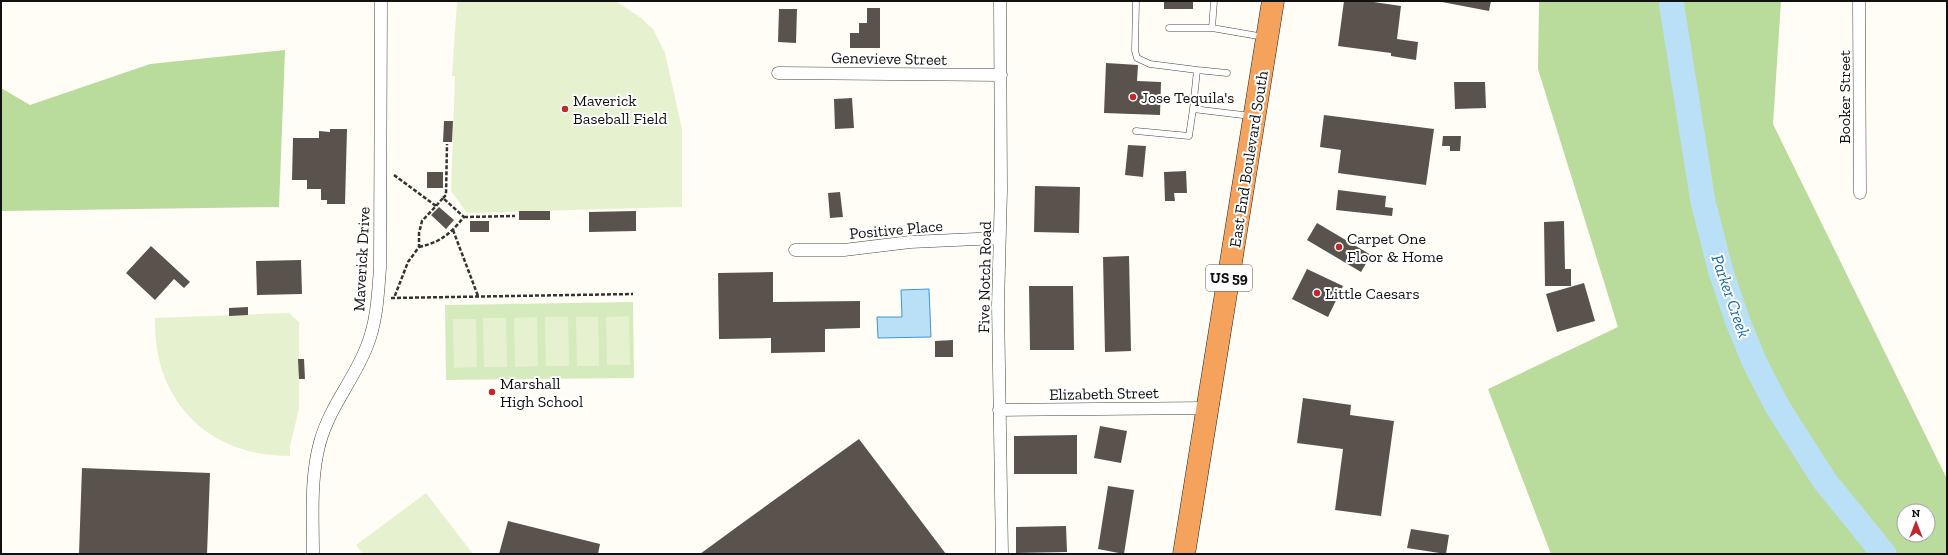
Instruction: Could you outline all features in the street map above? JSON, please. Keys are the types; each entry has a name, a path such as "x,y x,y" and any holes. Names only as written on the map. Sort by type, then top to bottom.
{"highway":[{"name":"East End Boulevard South","path":"1184,554 1273,1"}],"street":[{"name":"Maverick Drive","path":"313,554 313,485 320,442 334,404 353,374 367,345 378,300 380,268 381,1"},
{"name":"Five Notch Road","path":"1000,1 1000,410 1002,554"},
{"name":"Booker Street","path":"1859,1 1860,192"},
{"name":"Genevieve Street","path":"778,73 1001,75"},
{"name":"Positive Place","path":"795,250 844,250 910,242 1000,238"},
{"name":"Elizabeth Street","path":"1000,410 1208,408"}],"lane":[{"path":"1136,1 1135,51 1137,58 1150,64 1227,74"},
{"path":"1212,28 1214,1"},
{"path":"1169,28 1212,28 1267,38"},
{"path":"1136,131 1189,136 1197,70"},
{"path":"1193,109 1254,117"}],"path":[{"path":"419,247 419,233 422,221 446,195 447,144"},
{"path":"394,175 436,206"},
{"path":"443,198 464,217 515,216"},
{"path":"464,217 453,230 439,240 419,247 408,262 393,298 633,294"},
{"path":"453,230 478,296"}],"green space":[{"name":"Maverick Baseball Field","path":"457,1 616,1 641,18 653,29 665,53 682,129 682,207 467,213 451,191 455,76 452,76"},
{"path":"1539,1 1781,1 1773,124 1947,479 1947,554 1551,554 1488,389 1618,327 1538,69"},
{"path":"285,50 279,207 1,211 1,88 30,105 150,64"},
{"path":"633,302 634,378 446,380 445,305"},
{"path":"289,313 299,322 299,409 290,446 290,456 260,453 234,446 210,434 191,418 175,398 164,374 157,347 155,318"},
{"path":"629,316 630,365 607,365 606,317"},
{"path":"537,317 538,366 515,367 514,318"},
{"path":"545,317 568,317 569,366 546,366"},
{"path":"576,317 598,317 599,366 577,366"},
{"path":"483,318 506,318 507,367 484,367"},
{"path":"453,319 476,319 477,367 454,368"},
{"path":"426,493 473,554 363,554 356,545"}],"water":[{"path":"929,289 931,337 878,338 877,317 902,317 901,290"}],"building":[{"path":"1164,1 1193,1 1193,9 1164,9"},
{"path":"1344,1 1367,1 1401,6 1397,39 1418,42 1416,60 1391,56 1391,53 1338,46"},
{"path":"1442,1 1491,1 1489,11"},
{"path":"867,8 880,8 880,48 850,48 850,33 859,33 859,23 867,23"},
{"path":"779,9 797,9 796,43 778,42"},
{"name":"Jose Tequila's","path":"1106,63 1138,65 1137,81 1161,82 1160,115 1104,113"},
{"path":"1454,82 1485,82 1486,108 1455,109"},
{"path":"852,98 854,128 835,129 834,99"},
{"path":"1324,115 1434,129 1426,185 1338,173 1341,150 1320,147"},
{"path":"444,121 453,121 452,142 443,142"},
{"path":"330,129 347,129 345,204 327,204 327,200 321,200 321,189 307,189 307,180 292,180 293,138 319,138 319,131 330,132"},
{"path":"1443,136 1461,136 1460,151 1450,151 1450,146 1442,146"},
{"path":"1128,145 1146,146 1143,177 1125,175"},
{"path":"1186,171 1187,193 1174,193 1175,201 1165,201 1164,172"},
{"path":"427,172 443,172 443,188 427,188"},
{"path":"1035,186 1080,187 1079,233 1034,232"},
{"path":"1338,190 1386,196 1385,207 1393,208 1392,216 1336,210"},
{"path":"840,192 843,217 830,218 828,193"},
{"path":"439,207 454,220 446,229 431,215"},
{"path":"519,211 550,211 550,220 519,220"},
{"path":"636,211 636,231 589,232 589,212"},
{"path":"470,221 489,221 489,232 470,232"},
{"path":"1564,221 1565,269 1571,269 1571,286 1545,286 1544,222"},
{"name":"Carpet One Floor & Home","path":"1317,223 1371,255 1361,272 1307,240"},
{"path":"151,246 190,282 184,288 174,279 155,300 126,273"},
{"path":"1129,256 1131,351 1105,352 1103,257"},
{"path":"301,260 302,294 257,295 256,261"},
{"name":"Little Caesars","path":"1307,269 1343,286 1328,317 1292,299"},
{"path":"773,272 773,302 860,301 860,328 825,329 825,352 771,353 771,338 719,339 718,273"},
{"path":"1584,283 1595,321 1557,332 1546,294"},
{"path":"1029,286 1073,286 1074,350 1030,350"},
{"path":"248,307 248,315 229,316 229,308"},
{"path":"953,340 953,357 935,357 935,341"},
{"path":"298,359 304,359 305,379 299,379"},
{"path":"1303,398 1351,405 1350,415 1394,421 1381,516 1335,510 1343,449 1297,443"},
{"path":"1100,426 1127,431 1121,463 1094,458"},
{"path":"1077,435 1077,474 1014,474 1014,436"},
{"path":"859,439 946,554 700,554 741,524"},
{"path":"82,468 210,473 207,554 79,554"},
{"path":"1108,486 1134,490 1124,554 1098,549"},
{"path":"508,521 600,544 598,554 499,554"},
{"path":"1066,526 1067,552 1016,553 1016,527"},
{"path":"1411,529 1449,535 1446,554 1407,548"}],"waterway":[{"name":"Parker Creek","path":"1671,1 1703,202 1721,272 1738,322 1754,361 1777,406 1824,480 1884,554"}],"place":[{"name":"Jose Tequila's","path":"1133,97"},
{"name":"Maverick Baseball Field","path":"565,109"},
{"name":"Carpet One Floor & Home","path":"1339,247"},
{"name":"Little Caesars","path":"1317,293"},
{"name":"Marshall High School","path":"492,392"}]}
